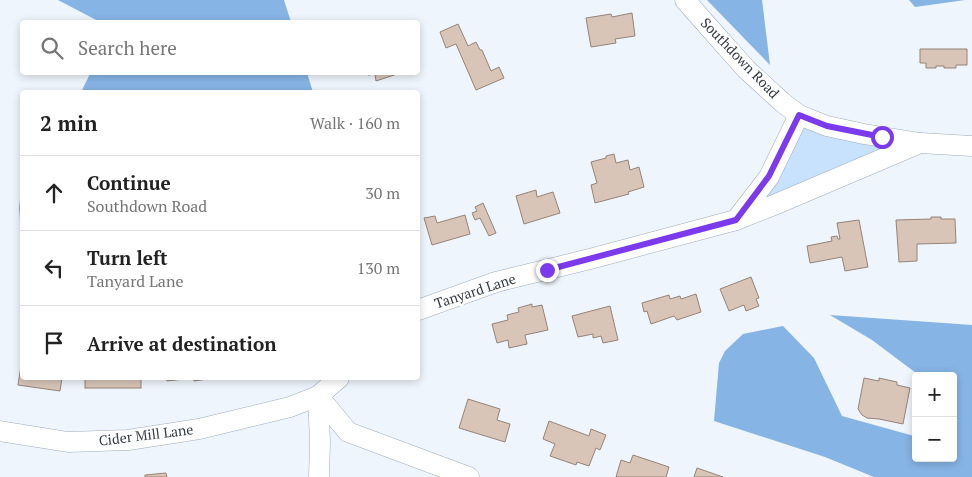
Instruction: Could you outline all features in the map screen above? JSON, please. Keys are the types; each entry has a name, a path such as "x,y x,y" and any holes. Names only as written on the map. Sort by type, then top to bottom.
{"street":[{"name":"Southdown Road","path":"686,0 746,69 799,115 827,126 864,134 920,143 972,146"},
{"path":"736,220 769,176 799,115"},
{"name":"Tanyard Lane","path":"420,309 496,282 736,220 774,206 920,143"},
{"path":"318,396 337,380"},
{"path":"318,396 319,477"},
{"path":"318,396 348,432 469,477"},
{"name":"Cider Mill Lane","path":"0,431 68,442 128,440 199,429 290,407 318,396"}],"shaded area":[{"path":"58,0 284,0 290,20 96,20"},
{"path":"707,0 762,0 770,65"},
{"path":"909,0 965,0 915,7"},
{"path":"90,75 308,75 312,90 82,90"},
{"path":"804,124 903,146 752,210"},
{"path":"830,315 972,325 972,477 874,477 825,457 714,421 719,363 725,351 743,334 783,326 814,358 842,416 912,435 912,462 957,462 957,372 915,372 872,340"}],"building":[{"path":"632,13 635,36 615,39 616,43 591,47 586,18 611,14 612,17"},
{"path":"458,24 468,46 476,42 480,50 482,50 491,71 499,67 504,78 476,90 456,44 446,48 440,32"},
{"path":"920,49 967,49 967,65 956,65 956,68 936,66 936,68 926,68 926,63 920,63"},
{"path":"375,75 394,75 376,81"},
{"path":"614,154 616,163 628,160 630,170 639,167 644,187 628,192 629,194 595,203 591,185 597,183 591,162"},
{"path":"536,190 537,197 553,192 560,213 524,224 516,196"},
{"path":"483,203 496,233 489,236 480,218 475,220 472,213 477,211 475,207"},
{"path":"465,215 470,234 432,245 424,218 435,216 437,223"},
{"path":"931,217 955,219 956,243 917,244 917,261 899,262 896,220 931,219"},
{"path":"859,220 868,267 845,271 842,257 810,263 807,246 832,241 831,237 837,236 840,239 837,223"},
{"path":"751,277 759,298 756,299 759,306 746,311 744,305 729,311 720,289"},
{"path":"696,294 701,312 677,320 674,316 651,324 647,311 644,312 642,303 669,295 670,299 680,296 681,299"},
{"path":"532,304 532,307 542,305 548,330 525,335 527,344 509,348 508,340 497,343 492,324 508,320 507,315 519,312 518,308"},
{"path":"610,306 618,340 603,343 601,336 593,338 593,334 578,337 572,316"},
{"path":"20,372 20,380 62,380 60,391 18,385"},
{"path":"864,378 879,381 879,378 897,382 897,385 910,388 903,424 867,418 862,415 858,409"},
{"path":"85,380 141,380 141,388 85,388"},
{"path":"468,399 500,409 497,420 510,424 505,442 459,428"},
{"path":"549,421 589,436 591,429 606,435 600,450 596,448 589,466 577,462 576,465 550,456 555,444 543,439"},
{"path":"633,455 669,467 666,477 616,477 621,460 630,463"},
{"path":"697,468 723,477 694,477"},
{"path":"166,473 167,477 145,477 145,475"}],"route":[{"path":"547,270 736,220 769,176 799,115 827,126 882,137"}]}
